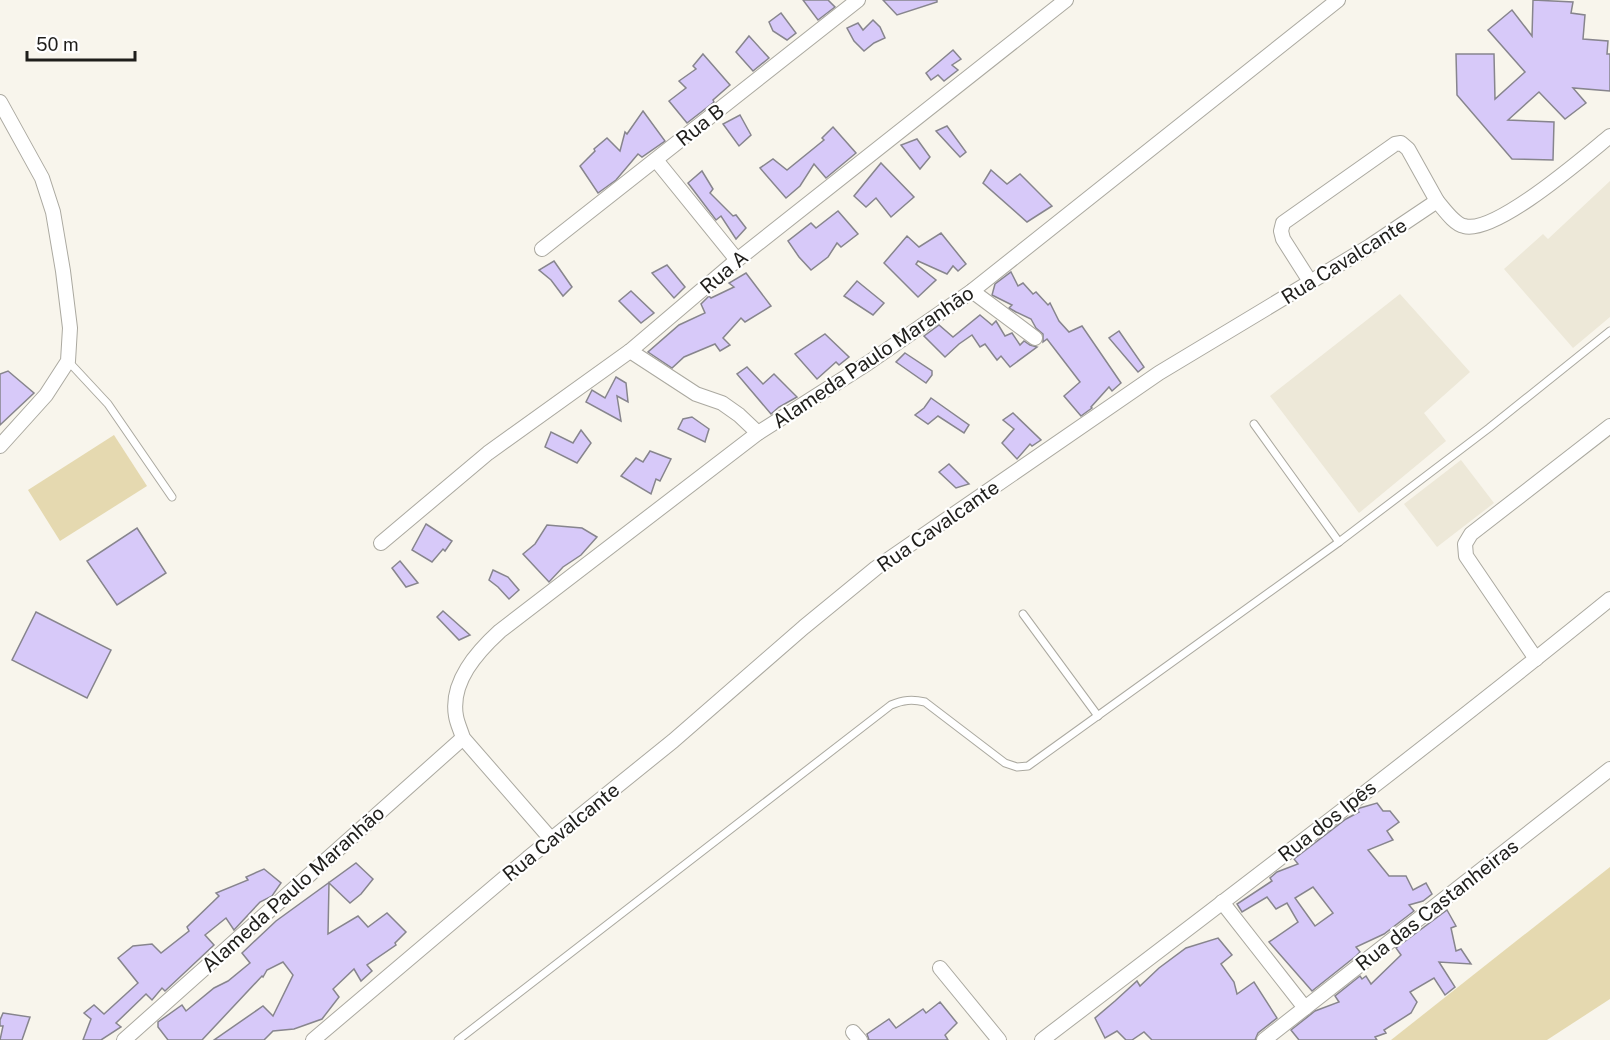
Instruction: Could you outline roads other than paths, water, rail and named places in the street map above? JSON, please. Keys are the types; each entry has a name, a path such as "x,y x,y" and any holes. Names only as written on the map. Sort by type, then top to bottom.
{"street":[{"name":"Rua B","path":"542,249 858,0"},
{"name":"Rua A","path":"381,543 488,453 630,351 737,260 1066,0"},
{"name":"Alameda Paulo Maranhão","path":"551,839 463,738 456,717 458,686 469,664 484,645 758,434 868,363 972,291 1338,0"},
{"path":"0,102 42,178 53,212 70,328 68,361 46,395 0,446"},
{"path":"1311,283 1283,239 1281,231 1283,223 1395,144 1401,143 1408,149 1437,201 1461,226 1475,228 1488,223 1541,191 1610,136"},
{"path":"656,160 737,260"},
{"name":"Rua Cavalcante","path":"313,1040 551,839 673,741 876,568 1159,373 1311,283 1437,201"},
{"path":"972,291 1035,338"},
{"path":"630,351 696,394 722,403 739,415 758,434"},
{"path":"1536,659 1466,556 1465,544 1471,534 1610,426"},
{"name":"Rua dos Ipês","path":"1041,1040 1536,659 1610,599"},
{"name":"Alameda Paulo Maranhão","path":"123,1040 463,738"},
{"name":"Rua das Castanheiras","path":"1264,1040 1610,769"},
{"path":"1222,902 1305,1008"},
{"path":"940,968 999,1040"}],"lane":[{"path":"458,1040 891,705 914,699 925,702 1005,763 1017,767 1028,766 1340,542 1489,428 1610,331"},
{"path":"68,361 108,404 172,497"},
{"path":"1254,424 1340,542"},
{"path":"1023,614 1098,716"}]}
